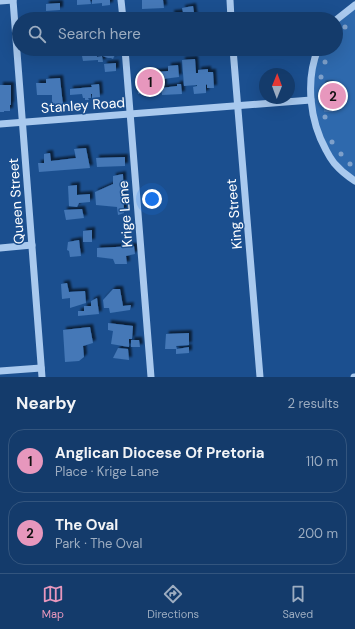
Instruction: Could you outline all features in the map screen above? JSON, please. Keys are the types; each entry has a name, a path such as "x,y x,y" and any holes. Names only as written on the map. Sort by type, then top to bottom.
{"street":[{"path":"0,1 13,0"},
{"name":"Queen Street","path":"13,0 14,12"},
{"path":"121,0 122,12"},
{"path":"230,0 231,12"},
{"path":"343,14 355,5"},
{"name":"Queen Street","path":"18,56 42,377"},
{"name":"Krige Lane","path":"126,56 151,377"},
{"name":"King Street","path":"234,56 260,377"},
{"path":"315,56 312,73 311,100 318,135 335,164 355,181"},
{"name":"Stanley Road","path":"0,124 311,100"},
{"path":"0,248 32,245"},
{"path":"0,371 41,368"}],"shaded area":[{"path":"355,7 355,182 350,180 318,136 311,83 317,56 343,56 343,17"}],"building":[{"path":"77,0 90,0 91,4 77,5"},
{"path":"92,0 110,0 110,5 102,6 102,3 92,4"},
{"path":"142,0 163,0 164,8 142,9"},
{"path":"60,3 60,10 46,11 46,4"},
{"path":"193,6 194,12 183,12 182,8"},
{"path":"82,56 102,56 103,62 98,62 98,60 83,61"},
{"path":"103,56 114,56 113,59"},
{"path":"195,59 196,73 198,73 198,70 208,69 208,72 213,72 214,88 207,88 207,84 206,93 194,94 193,87 197,85 184,86 182,60"},
{"path":"116,63 116,71 105,72 104,64"},
{"path":"178,65 179,77 163,79 164,87 148,88 146,86 145,93 138,94 137,75 144,74 144,78 147,77 146,73 168,71 168,66"},
{"path":"60,78 63,105 52,106 52,95 37,95 36,83 46,83 46,79"},
{"path":"99,84 100,97 92,98 91,94 91,98 88,98 89,100 85,100 82,94 70,95 70,89 92,87 91,85"},
{"path":"177,84 181,84 182,94 162,95 161,88 177,86"},
{"path":"323,84 331,84 331,87 335,87 336,108 333,108 333,112 324,112"},
{"path":"0,85 11,85 10,111 0,112"},
{"path":"86,148 90,168 39,172 38,163 44,163 44,154 50,153 51,161 76,158 74,149"},
{"path":"125,157 125,166 97,167 96,158"},
{"path":"123,174 124,213 118,215 117,207 96,205 95,192 113,184 113,176"},
{"path":"77,185 77,195 90,194 90,202 79,203 77,207 69,206 68,186"},
{"path":"82,209 84,218 66,220 64,210"},
{"path":"92,230 92,242 83,242 83,231"},
{"path":"79,240 81,256 70,257 69,251 67,250 68,242"},
{"path":"134,246 135,254 126,256 127,264 115,264 113,259 97,257 97,248"},
{"path":"67,283 69,292 85,291 86,303 70,308 70,298 62,299 61,284"},
{"path":"113,289 120,289 123,306 131,305 130,310 110,313 109,308 104,308 103,300"},
{"path":"97,298 99,314 78,316 78,311 84,311 84,306 91,306 91,301"},
{"path":"108,323 133,326 132,339 129,339 129,347 111,344 113,331 108,330"},
{"path":"90,327 93,343 83,346 84,357 79,361 65,362 63,330"},
{"path":"189,333 189,345 176,346 177,349 189,347 189,353 176,354 176,349 165,349 166,334"},
{"path":"131,340 139,340 140,347 131,347"},
{"path":"118,348 128,349 129,360 113,358"}],"place":[{"name":"Anglican Diocese Of Pretoria","path":"150,82"},
{"name":"The Oval","path":"333,96"}]}
